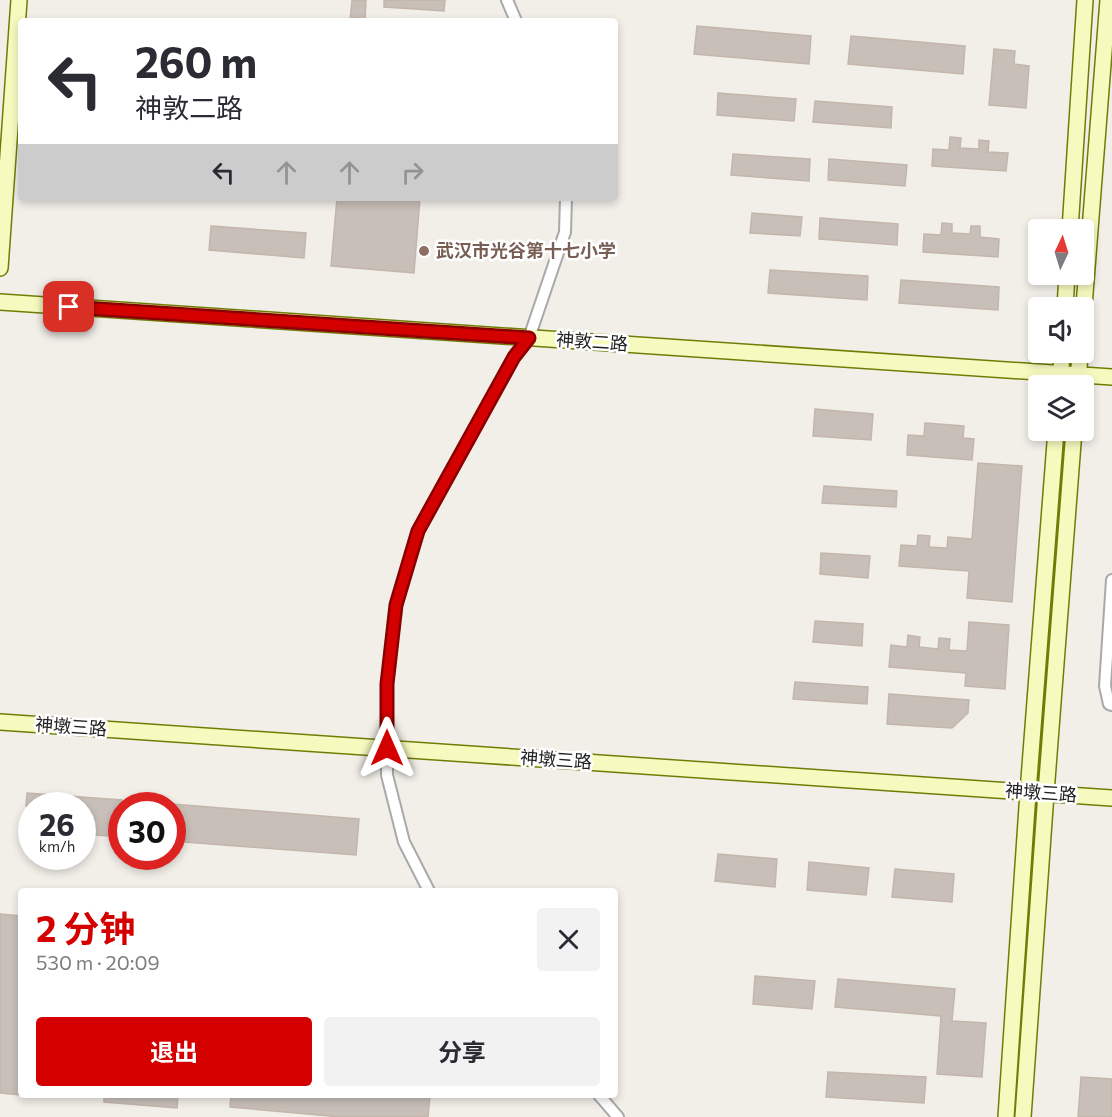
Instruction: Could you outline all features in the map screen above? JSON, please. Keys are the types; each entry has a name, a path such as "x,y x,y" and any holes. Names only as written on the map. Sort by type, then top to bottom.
{"street":[{"path":"0,268 19,0"},
{"path":"507,0 515,18"},
{"path":"1071,219 1085,0"},
{"path":"1085,297 1108,0"},
{"path":"427,888 404,842 387,775 387,684 396,605 418,531 514,357 529,338 565,232 566,201"},
{"name":"神敦二路","path":"0,302 529,338 1028,377"},
{"name":"神敦二路","path":"1094,379 1112,377"},
{"path":"1006,1117 1055,441"},
{"path":"1023,1117 1073,441"},
{"path":"1112,580 1105,686 1109,704 1112,705"},
{"name":"神墩三路","path":"0,722 1112,798"},
{"path":"602,1098 618,1117"}],"building":[{"path":"352,0 366,0 365,18 350,18"},
{"path":"384,0 445,0 444,11 384,7"},
{"path":"697,26 811,36 809,64 694,54"},
{"path":"851,36 965,46 963,74 848,64"},
{"path":"994,49 1015,51 1014,64 1029,66 1026,108 989,105"},
{"path":"718,93 796,99 794,121 717,115"},
{"path":"815,101 892,107 891,128 813,122"},
{"path":"950,137 961,138 960,148 979,149 979,140 989,141 988,152 1008,153 1006,171 932,166 933,149 949,150"},
{"path":"733,154 810,159 809,181 731,175"},
{"path":"829,159 907,165 905,186 828,180"},
{"path":"337,201 420,201 414,273 331,266"},
{"path":"752,213 802,217 800,236 750,233"},
{"path":"820,218 898,224 897,245 819,239"},
{"path":"942,223 952,224 952,233 970,234 971,226 980,226 980,237 999,239 998,257 923,252 924,234 941,235"},
{"path":"211,226 306,233 304,258 209,250"},
{"path":"770,270 868,276 867,300 768,293"},
{"path":"901,280 999,287 998,310 899,303"},
{"path":"815,409 873,414 871,440 813,436"},
{"path":"925,423 964,426 963,438 974,439 972,460 907,455 908,435 924,436"},
{"path":"978,463 1022,466 1012,602 967,598 969,571 899,566 901,545 917,546 918,535 930,536 929,547 947,548 948,537 972,539"},
{"path":"824,486 897,491 896,507 822,503"},
{"path":"821,553 870,556 868,578 820,574"},
{"path":"815,621 863,624 862,646 813,642"},
{"path":"969,622 1009,625 1005,689 965,686 966,673 889,667 891,645 907,647 908,635 920,637 919,647 938,649 939,638 950,639 949,650 967,651"},
{"path":"795,682 868,687 867,704 793,699"},
{"path":"889,694 969,700 968,713 952,728 887,724"},
{"path":"96,798 108,799 108,836 96,835"},
{"path":"186,805 359,819 356,855 186,842"},
{"path":"718,854 777,859 775,887 715,881"},
{"path":"809,862 869,868 866,895 807,890"},
{"path":"895,869 954,874 952,902 892,897"},
{"path":"0,914 18,916 18,1095 0,1093"},
{"path":"755,976 815,981 812,1009 753,1004"},
{"path":"838,979 955,989 952,1021 986,1023 982,1077 937,1074 941,1016 835,1007"},
{"path":"828,1072 926,1077 924,1103 826,1097"},
{"path":"1081,1077 1112,1079 1112,1117 1078,1117"},
{"path":"104,1098 178,1098 177,1108 104,1102"},
{"path":"231,1098 430,1098 428,1117 340,1117 230,1107"}],"place":[{"name":"武汉市光谷第十七小学","path":"424,251"}],"route":[{"path":"69,307 529,338 514,357 418,531 396,605 387,684 387,748"}]}
